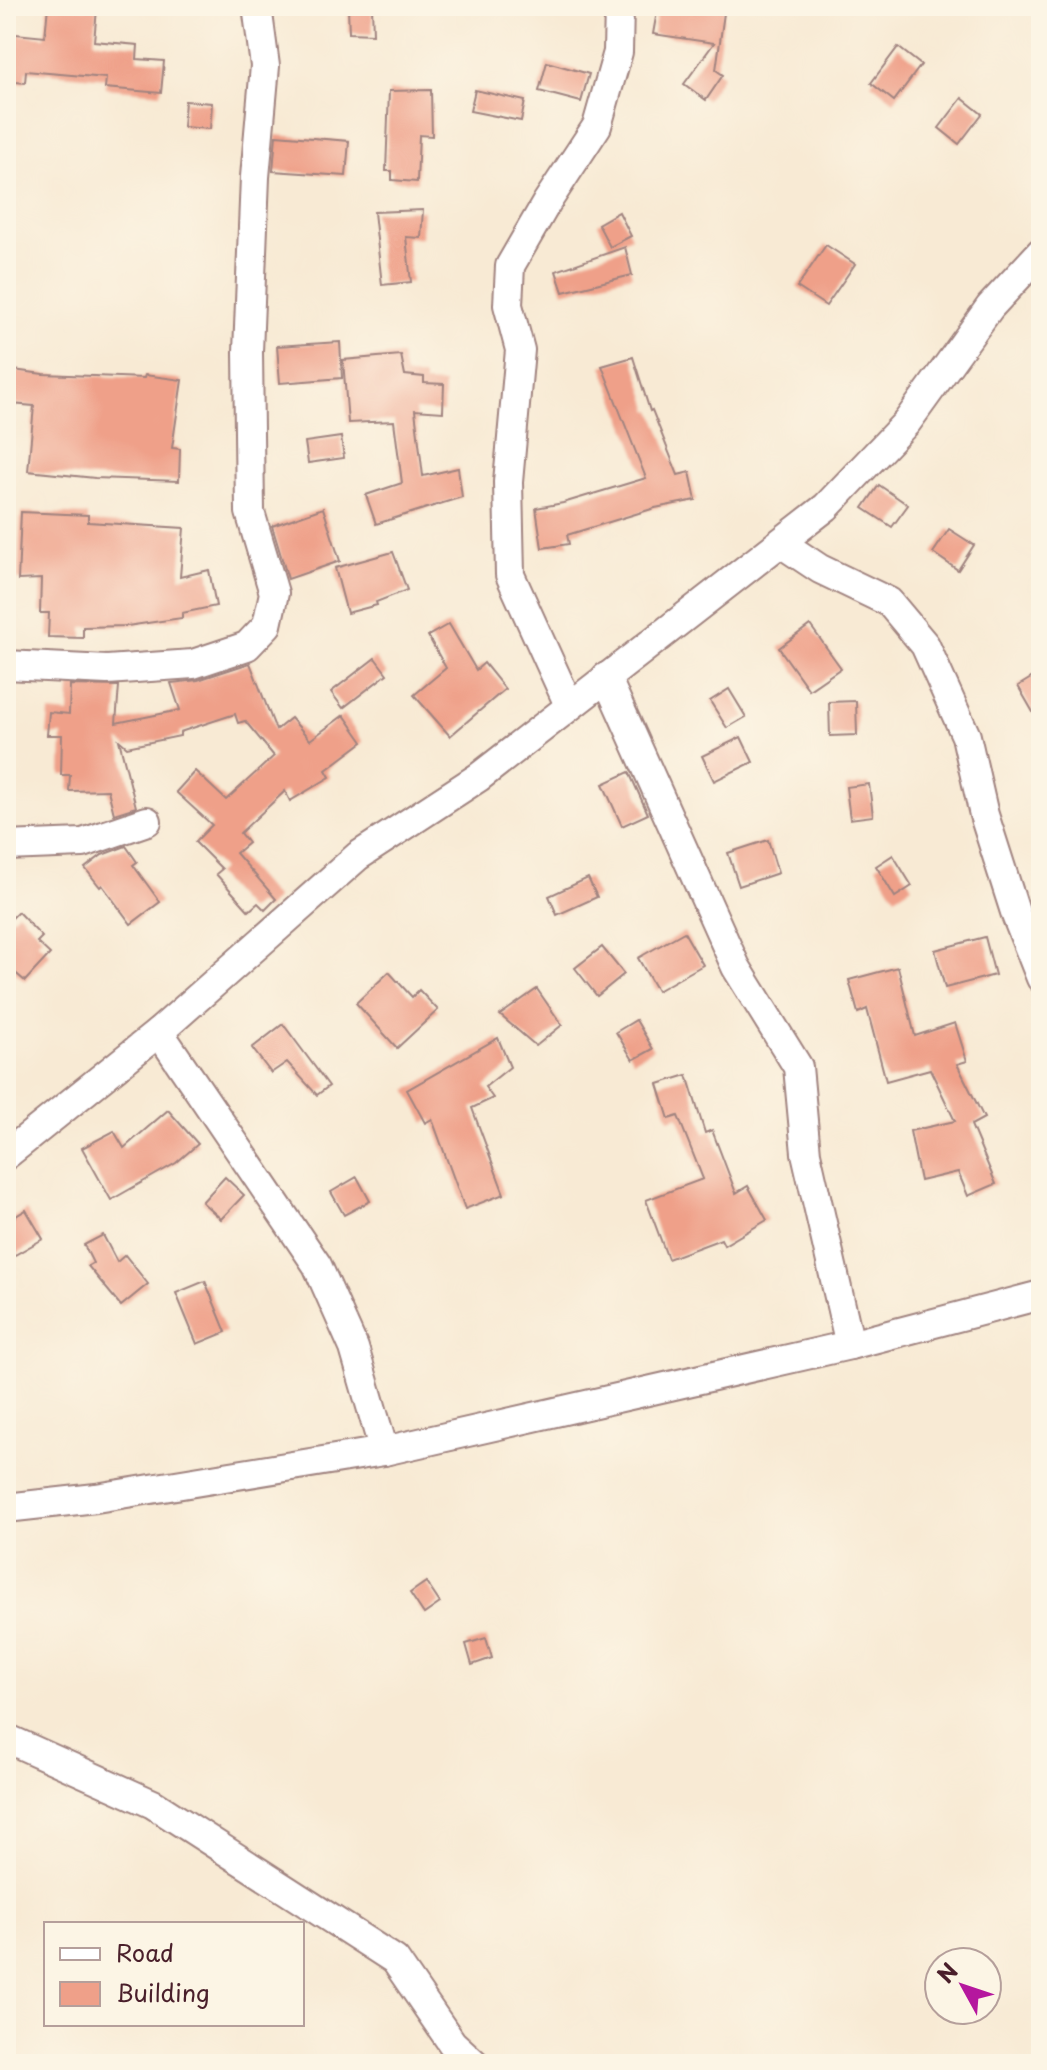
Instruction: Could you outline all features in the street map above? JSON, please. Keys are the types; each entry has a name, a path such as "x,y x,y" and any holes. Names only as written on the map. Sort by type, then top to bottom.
{"street":[{"path":"6,665 107,670 193,664 247,646 267,625 274,593 250,512 248,352 255,177 265,66 257,6"},
{"path":"569,705 510,575 508,482 520,350 508,305 510,266 597,126 618,52 619,6"},
{"path":"6,1155 159,1032 358,856 479,777 826,507 907,422 990,307 1041,252"},
{"path":"781,543 820,569 889,602 925,645 966,736 984,815 1016,915 1041,978"},
{"path":"606,677 736,967 798,1067 806,1153 850,1345"},
{"path":"6,846 83,843 147,821"},
{"path":"159,1032 317,1265 354,1348 384,1451"},
{"path":"6,1508 96,1498 384,1451 850,1345 1041,1295"},
{"path":"6,1738 153,1804 395,1960 452,2043 475,2064"}],"building":[{"path":"48,6 97,9 94,41 138,45 137,59 164,61 161,93 105,88 106,78 26,71 25,83 6,81 6,33 45,37"},
{"path":"658,6 725,6 716,70 723,75 706,100 684,84 714,43 653,34"},
{"path":"372,7 373,34 349,33 348,8"},
{"path":"898,47 921,65 894,101 871,83"},
{"path":"547,62 589,74 581,102 539,91"},
{"path":"431,90 432,136 419,135 417,182 392,180 392,171 386,171 389,91"},
{"path":"475,90 525,101 521,121 470,111"},
{"path":"962,98 982,114 959,144 939,128"},
{"path":"185,101 212,103 210,129 183,127"},
{"path":"276,135 349,141 346,176 273,171"},
{"path":"423,210 421,238 406,237 411,282 382,285 374,212"},
{"path":"619,212 631,236 610,247 598,224"},
{"path":"826,245 855,264 826,306 797,287"},
{"path":"625,247 632,275 563,292 556,271"},
{"path":"340,342 342,378 280,383 277,346"},
{"path":"401,355 405,375 424,377 424,383 444,384 443,412 415,410 423,476 458,468 462,497 376,524 366,495 402,483 394,421 348,423 343,360"},
{"path":"633,357 650,411 678,475 690,472 696,500 655,508 567,535 569,544 542,548 536,508 646,478 602,366"},
{"path":"6,369 43,374 144,378 145,375 182,380 172,448 180,449 179,481 95,478 28,471 34,406 12,404 13,397 6,397"},
{"path":"341,437 344,458 308,463 305,442"},
{"path":"879,485 908,505 892,527 863,508"},
{"path":"323,508 340,561 288,579 272,526"},
{"path":"21,512 88,515 88,522 184,528 180,577 209,570 216,606 182,613 182,618 127,626 83,627 83,638 48,637 49,613 40,613 41,579 18,580"},
{"path":"949,529 974,545 958,570 933,553"},
{"path":"393,552 407,590 376,602 377,605 347,613 335,568"},
{"path":"449,624 476,670 484,663 505,689 450,736 414,695 446,668 428,636"},
{"path":"810,625 841,668 809,690 779,648"},
{"path":"375,658 387,674 343,708 331,692"},
{"path":"250,663 276,730 291,718 310,740 344,715 363,742 326,770 330,777 290,801 285,791 240,833 248,843 236,853 276,899 265,910 258,903 249,911 216,874 222,869 195,842 212,825 176,792 195,771 226,800 274,756 245,721 238,723 235,714 180,732 180,736 127,747 119,740 136,807 114,814 108,790 69,791 70,775 61,775 62,735 47,735 49,712 69,714 70,685 119,686 116,723 180,710 171,683 198,680"},
{"path":"1041,672 1041,726 1018,686"},
{"path":"729,689 746,717 727,728 710,701"},
{"path":"856,701 857,735 830,736 829,702"},
{"path":"741,737 753,762 714,781 702,756"},
{"path":"629,772 648,814 622,826 603,784"},
{"path":"869,784 873,816 850,819 846,787"},
{"path":"768,840 778,873 739,886 728,853"},
{"path":"126,846 137,862 133,865 160,902 131,924 85,868 102,855"},
{"path":"893,855 912,886 895,897 876,866"},
{"path":"588,878 597,897 557,915 549,896"},
{"path":"18,912 42,937 37,942 50,954 25,981 6,965 6,924"},
{"path":"684,932 703,965 657,991 638,958"},
{"path":"985,937 995,975 945,988 935,950"},
{"path":"602,947 624,974 597,996 575,968"},
{"path":"898,967 915,1036 955,1023 967,1061 957,1064 984,1118 971,1125 996,1184 968,1196 958,1172 920,1181 910,1131 955,1121 930,1069 886,1081 867,1009 858,1013 849,980"},
{"path":"389,972 412,997 419,990 438,1010 397,1048 356,1003"},
{"path":"537,989 562,1025 536,1046 500,1015"},
{"path":"636,1020 653,1049 633,1060 616,1032"},
{"path":"283,1024 329,1086 317,1095 287,1062 271,1073 252,1048"},
{"path":"498,1038 510,1067 485,1087 493,1098 472,1108 504,1194 465,1209 432,1119 425,1123 407,1090"},
{"path":"687,1075 705,1133 712,1130 736,1193 748,1186 767,1220 724,1245 721,1239 668,1259 646,1200 703,1179 678,1116 669,1119 658,1084"},
{"path":"168,1110 198,1144 176,1163 111,1200 82,1148 114,1131 124,1148"},
{"path":"225,1177 244,1195 221,1219 202,1202"},
{"path":"357,1177 370,1201 344,1215 331,1192"},
{"path":"26,1210 43,1239 6,1260 6,1222"},
{"path":"103,1235 117,1262 125,1255 148,1284 121,1306 88,1266 93,1263 84,1245"},
{"path":"205,1281 226,1332 197,1344 176,1293"},
{"path":"426,1582 440,1603 424,1614 410,1593"},
{"path":"486,1638 492,1658 472,1665 466,1644"}]}
